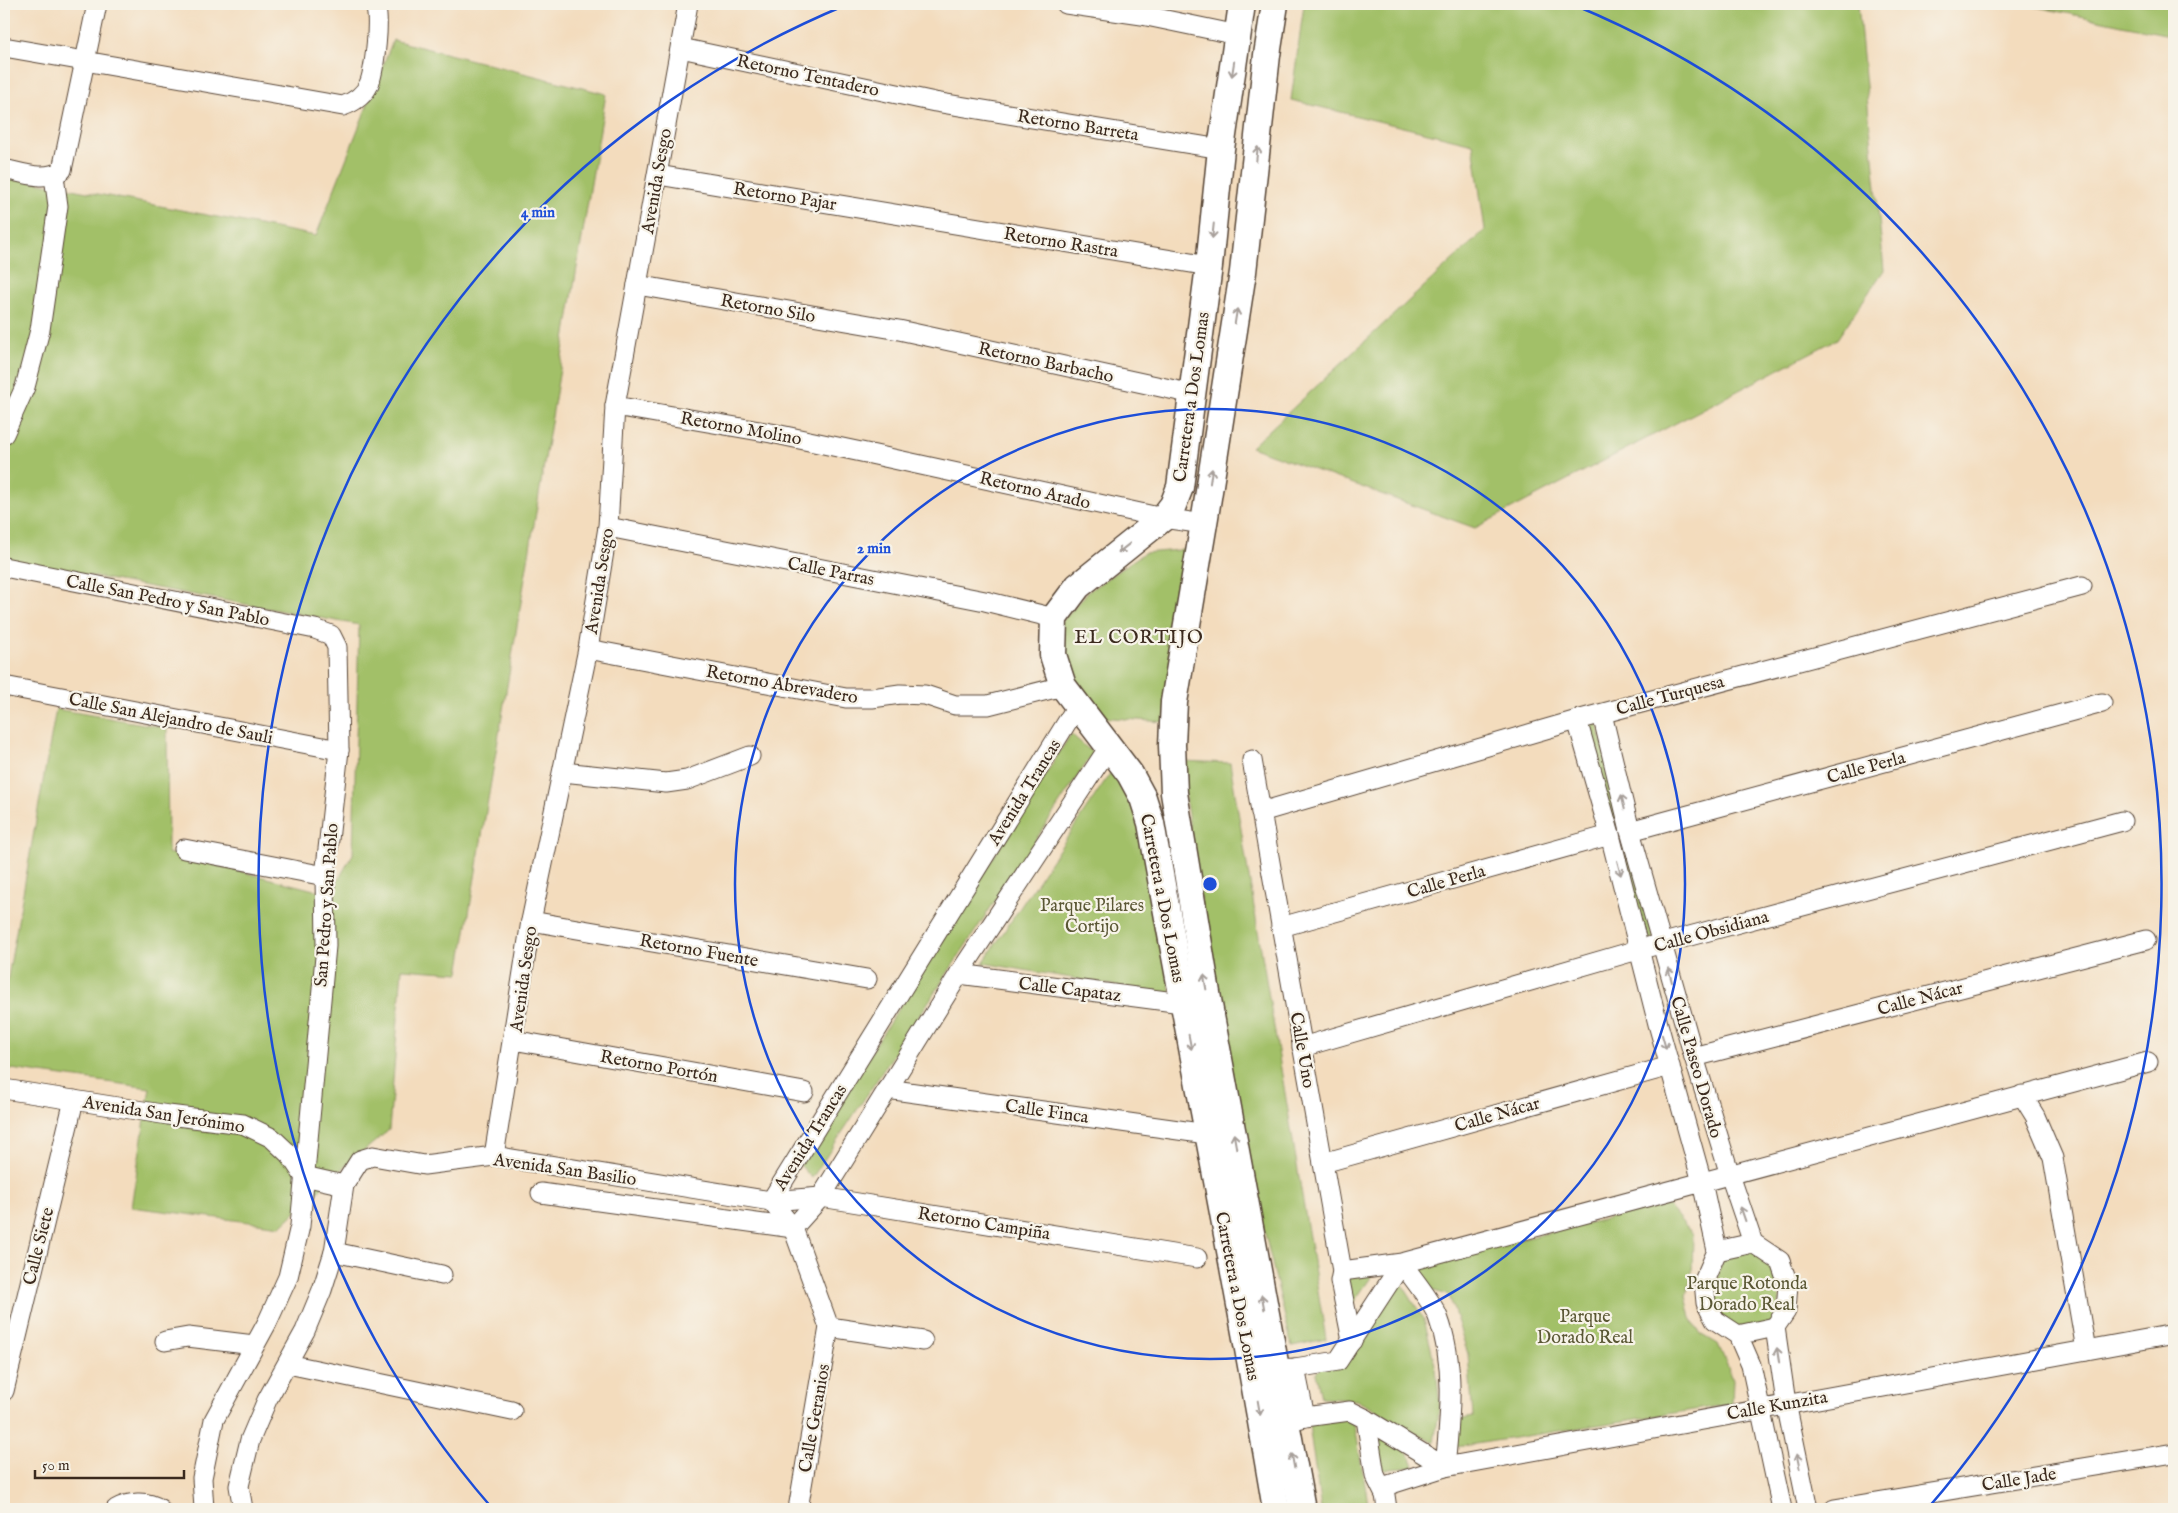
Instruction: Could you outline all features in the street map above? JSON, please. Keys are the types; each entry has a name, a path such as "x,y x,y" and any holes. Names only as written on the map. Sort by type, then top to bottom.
{"main road":[{"name":"Carretera a Dos Lomas","path":"1242,4 1221,148 1209,266 1180,487 1172,505 1163,518 1078,586 1054,618 1053,655 1070,696 1130,774 1143,798 1151,823 1207,1134 1246,1273 1286,1368 1295,1420 1302,1509"},
{"name":"Carretera a Dos Lomas","path":"1275,4 1267,55 1243,272 1174,702 1172,745 1174,793 1209,1005 1276,1509"}],"street":[{"path":"4,169 42,176 54,176 62,170 97,4"},
{"path":"4,47 343,106 356,101 368,85 378,27 377,7 374,4"},
{"name":"Avenida Sesgo","path":"494,1156 531,921 588,649 608,527 615,406 688,4"},
{"path":"1066,4 1142,16 1238,36"},
{"name":"Retorno Tentadero","path":"681,48 935,102"},
{"name":"Retorno Barreta","path":"935,102 1221,148"},
{"name":"Retorno Pajar","path":"658,175 912,217"},
{"path":"4,434 25,387 40,330 58,206 54,176"},
{"name":"Retorno Rastra","path":"912,217 1209,266"},
{"name":"Retorno Silo","path":"638,285 899,330"},
{"name":"Retorno Barbacho","path":"899,330 1193,394"},
{"name":"Retorno Molino","path":"615,406 866,452"},
{"name":"Retorno Arado","path":"866,452 1163,518 1204,524"},
{"name":"Calle Parras","path":"608,527 985,601 1054,618"},
{"name":"Calle San Pedro y San Pablo","path":"4,567 316,629 331,635"},
{"name":"Calle Turquesa","path":"1261,812 1577,720 2082,586"},
{"name":"San Pedro y San Pablo","path":"204,1509 202,1478 214,1420 267,1323 288,1278 300,1226 326,946 325,876 339,750 339,665 337,647 331,635"},
{"name":"Retorno Abrevadero","path":"588,649 846,698 872,698 900,694 924,695 955,705 988,705 1070,696"},
{"name":"Calle San Alejandro de Sauli","path":"4,686 339,750"},
{"name":"Avenida Trancas","path":"829,1327 792,1228 771,1201 1070,696"},
{"name":"Calle Perla","path":"1630,831 2102,702"},
{"name":"Calle Paseo Dorado","path":"1602,714 1630,831 1694,1057 1753,1243"},
{"name":"Calle Paseo Dorado","path":"1577,720 1641,949 1670,1066 1702,1182 1717,1251"},
{"path":"540,1193 792,1228 821,1197 959,974 1109,747"},
{"path":"563,772 666,782 686,780 750,756"},
{"name":"Calle Uno","path":"1252,760 1342,1271 1340,1281 1352,1341"},
{"name":"Calle Obsidiana","path":"1302,1047 1641,949 2122,821"},
{"name":"Calle Perla","path":"1281,927 1610,835"},
{"path":"184,849 325,876"},
{"name":"Retorno Fuente","path":"531,921 867,979"},
{"name":"Calle Nácar","path":"1694,1057 2146,940"},
{"name":"Calle Capataz","path":"959,974 1182,1003"},
{"name":"Retorno Portón","path":"513,1040 804,1092"},
{"path":"1342,1271 1402,1263 2148,1062"},
{"name":"Calle Nácar","path":"1323,1163 1670,1066"},
{"name":"Avenida San Jerónimo","path":"4,1089 243,1124 272,1138 290,1155 304,1176"},
{"name":"Calle Finca","path":"887,1089 1207,1134"},
{"path":"2022,1095 2035,1116 2053,1158 2086,1350"},
{"name":"Calle Siete","path":"4,1391 6,1369 74,1100"},
{"name":"Avenida San Basilio","path":"344,1186 360,1160 373,1156 424,1165 494,1156 771,1201"},
{"path":"243,1509 239,1486 250,1440 322,1290 334,1252 344,1186 304,1176"},
{"name":"Retorno Campiña","path":"771,1201 821,1197 1197,1258"},
{"path":"1738,1335 1775,1327 1786,1312 1788,1284 1780,1261 1753,1243 1717,1251 1704,1281 1706,1304 1715,1320 1738,1335 1751,1366 1782,1509"},
{"path":"334,1252 442,1275"},
{"path":"1286,1368 1338,1361 1402,1263"},
{"path":"1295,1420 1350,1411 1445,1467 1450,1411 1449,1362 1437,1316 1402,1263"},
{"path":"829,1327 923,1341"},
{"name":"Calle Geranios","path":"798,1509 829,1327"},
{"path":"1775,1327 1786,1403 1808,1509"},
{"name":"Calle Kunzita","path":"1382,1487 1445,1467 1786,1403 2174,1334"},
{"path":"165,1341 188,1337 254,1345"},
{"path":"288,1364 512,1411"},
{"path":"1366,1419 1375,1475 1382,1487 1387,1509"},
{"name":"Calle Jade","path":"1834,1509 2174,1453"},
{"path":"116,1509 139,1503 160,1509"}],"green space":[{"path":"1304,4 1858,4 1884,270 1837,339 1475,528 1251,447 1485,230 1473,144 1291,100"},
{"path":"2023,4 2174,4 2174,36"},
{"path":"393,40 606,94 459,973 402,969 389,1130 337,1173 281,1226 131,1207 150,1088 4,1068 4,999 56,709 167,728 168,853 330,894 353,854 359,625 4,560 4,176 316,236"},
{"path":"1191,549 1164,722 1100,717 1061,677 1058,626 1089,591 1144,553"},
{"path":"1596,719 1654,939 1643,944 1585,725"},
{"path":"1071,734 1093,753 812,1178 800,1165"},
{"path":"1180,761 1230,763 1326,1339 1292,1346 1225,1068"},
{"name":"Parque Pilares Cortijo","path":"1115,766 1141,814 1171,995 983,963"},
{"name":"Parque Dorado Real","path":"1667,1204 1693,1235 1692,1273 1686,1296 1691,1318 1701,1334 1718,1344 1733,1379 1732,1404 1456,1447 1454,1421 1473,1417 1468,1354 1449,1295 1426,1289 1419,1264"},
{"name":"Parque Rotonda Dorado Real","path":"1756,1250 1775,1273 1780,1301 1772,1325 1731,1329 1719,1312 1717,1304 1716,1289 1721,1261 1733,1254"},
{"path":"1379,1266 1348,1310 1340,1277"},
{"path":"1400,1281 1424,1319 1436,1369 1440,1407 1434,1442 1356,1400 1321,1398 1316,1373"},
{"path":"1344,1418 1355,1426 1369,1509 1321,1509 1309,1425"},
{"path":"1370,1439 1391,1442 1403,1448 1408,1453 1414,1467 1379,1470"}],"district":[{"name":"EL CORTIJO","path":"1139,636"}]}
